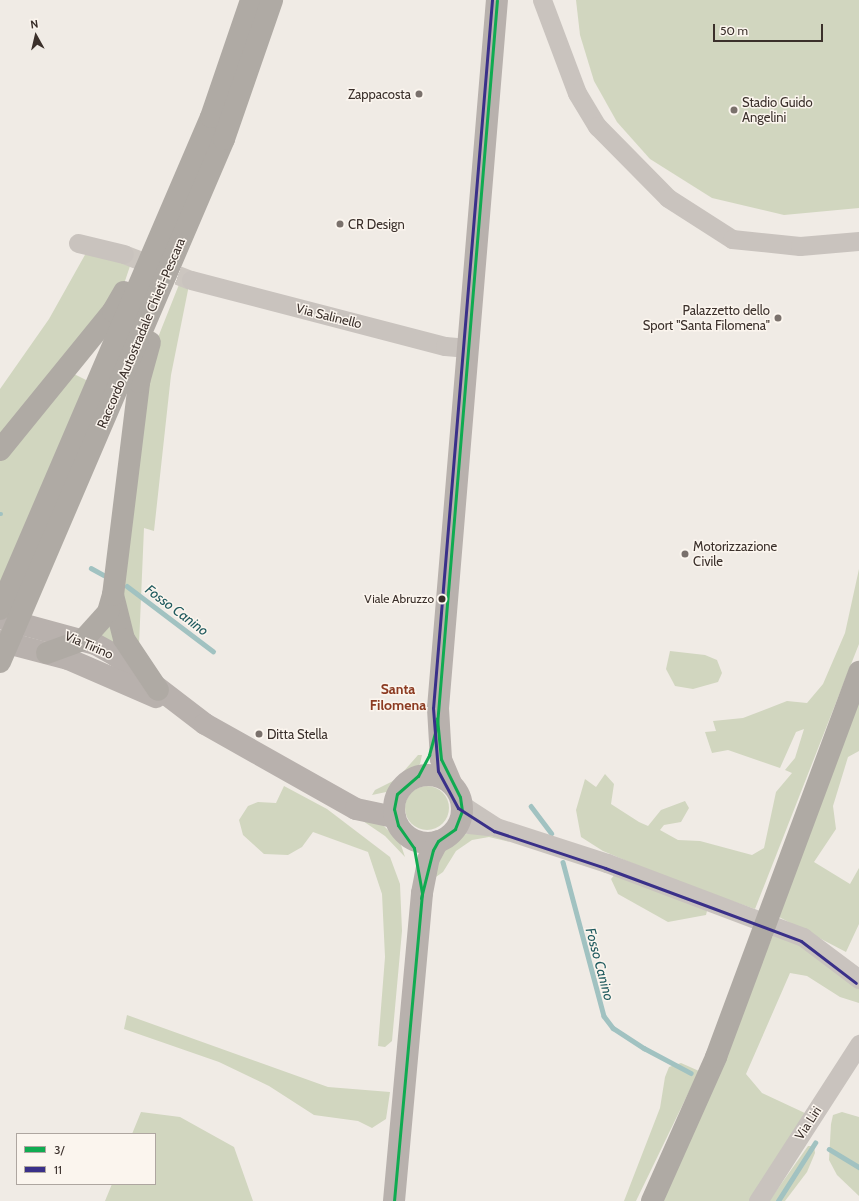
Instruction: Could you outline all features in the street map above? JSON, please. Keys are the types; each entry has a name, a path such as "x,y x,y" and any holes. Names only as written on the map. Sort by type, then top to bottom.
{"highway":[{"name":"Raccordo Autostradale Chieti-Pescara","path":"2,608 211,117 251,0"},
{"name":"Raccordo Autostradale Chieti-Pescara","path":"0,662 235,111 272,0"},
{"path":"0,450 113,311 126,288 145,272"},
{"path":"47,653 83,640 99,626 113,595 138,382 153,335 151,309"},
{"path":"113,595 124,639 158,690"},
{"path":"652,1201 716,1057 859,672"}],"main road":[{"path":"422,893 419,866 410,838 395,817 397,794 418,776 429,755 437,725 497,0"},
{"name":"Via Tirino","path":"2,608 83,640 115,655 186,711"},
{"name":"Via Tirino","path":"0,641 47,653 186,711 356,809 395,817"},
{"path":"394,1201 422,893 429,858 438,841 450,834 460,814 441,759 437,725"},
{"path":"418,776 441,777 450,783"},
{"name":"Via Tirino","path":"342,800 371,802 397,794"},
{"path":"410,838 438,841"}],"street":[{"path":"542,0 577,93 597,126 668,198 732,239 800,246 859,241"},
{"path":"78,243 124,254"},
{"name":"Via Salinello","path":"191,280 445,346 468,348"},
{"path":"460,814 607,863 803,937 859,979"},
{"name":"Via Liri","path":"758,1201 859,1044"}],"green space":[{"name":"Stadio Guido Angelini","path":"576,0 859,0 859,208 784,215 712,198 650,159 617,122 594,81 580,35"},
{"path":"86,253 131,263 124,284 0,442 0,389 49,319"},
{"path":"180,282 189,285 171,375 154,531 144,528 139,645 133,638 123,592 153,350"},
{"path":"74,374 88,381 0,589 0,461"},
{"path":"859,569 859,644 755,909 677,882 603,851 581,837 576,810 585,779 596,787 605,774 614,784 611,804 639,822 648,826 661,810 685,801 689,808 681,822 664,825 660,830 678,840 700,841 752,855 764,848 776,792 792,773 785,770 795,758 804,729 796,732 780,768 728,750 712,753 705,732 716,731 713,721 743,718 787,701 807,703 823,684 845,633"},
{"path":"108,624 126,654 99,634"},
{"path":"670,651 705,655 717,660 722,673 718,682 693,689 675,686 666,669"},
{"path":"859,698 859,751 848,757 833,806 836,829 814,862 850,884 859,868 859,924 846,952 779,917"},
{"path":"418,755 422,755 420,764 401,777 391,791 372,795 375,790 397,779"},
{"path":"284,786 327,809 390,857 400,884 402,931 392,1041 385,1047 378,1046 385,957 382,894 368,852 313,832 302,847 288,855 264,854 243,835 239,820 248,806 258,802 276,803"},
{"path":"427,786 439,790 445,796 449,808 445,820 439,826 427,830 415,826 409,820 405,808 409,796 415,790"},
{"path":"360,819 382,824 400,842 405,857 385,836"},
{"path":"490,833 510,842 489,837 472,840 456,851 443,872 433,879 441,852 460,835"},
{"path":"616,873 708,907 706,915 668,922 618,894 611,879"},
{"path":"774,933 811,948 859,988 859,1003 840,997 807,976 790,973 746,1074 762,1093 807,1114 749,1201 661,1201"},
{"path":"127,1015 328,1087 390,1092 386,1119 372,1128 358,1121 314,1115 269,1086 219,1062 124,1029"},
{"path":"681,1063 699,1071 636,1201 624,1201 660,1108 665,1077 669,1067"},
{"path":"141,1112 180,1117 234,1147 253,1201 105,1201 112,1185 156,1185 156,1133 132,1133"},
{"path":"842,1112 859,1117 859,1196 837,1175 829,1160 833,1115"},
{"path":"808,1146 814,1146 815,1153 807,1172 785,1201 769,1201"}],"waterway":[{"name":"Fosso Canino","path":"91,568 107,577"},
{"name":"Fosso Canino","path":"127,586 213,651"},
{"name":"Fosso Canino","path":"531,806 551,833"},
{"name":"Fosso Canino","path":"563,862 604,1016 613,1028 644,1048 691,1073"},
{"path":"778,1201 815,1143"},
{"name":"Fosso Canino","path":"829,1149 859,1167"}],"tunnel":[{"path":"124,254 191,280"}],"transit line":[{"name":"11","path":"492,0 433,708 438,771 458,808 494,831 605,868 801,941 856,983"},
{"name":"3/","path":"394,1201 422,893 414,848 398,825 394,809 397,794 418,776 429,755 437,725 497,0"},
{"name":"3/","path":"421,898 433,850 438,841 455,829 462,811 460,797 441,759 437,718"}],"place":[{"name":"Zappacosta","path":"419,94"},
{"name":"Stadio Guido Angelini","path":"734,110"},
{"name":"CR Design","path":"340,224"},
{"name":"Palazzetto dello Sport \"Santa Filomena\"","path":"778,318"},
{"name":"Motorizzazione Civile","path":"685,554"},
{"name":"Viale Abruzzo","path":"442,599"},
{"name":"Ditta Stella","path":"259,734"}],"district":[{"name":"Santa Filomena","path":"398,698"}]}
